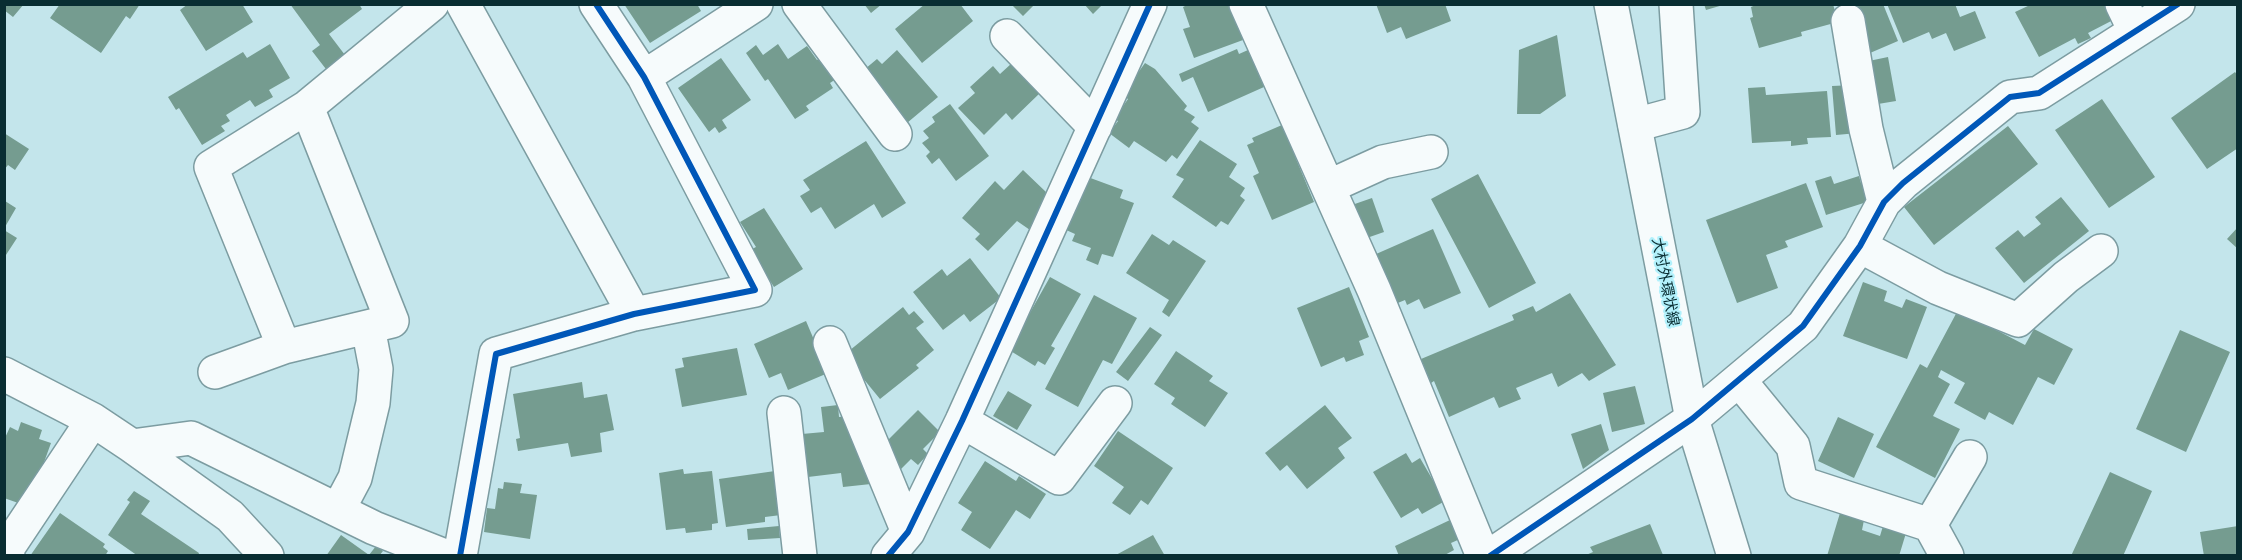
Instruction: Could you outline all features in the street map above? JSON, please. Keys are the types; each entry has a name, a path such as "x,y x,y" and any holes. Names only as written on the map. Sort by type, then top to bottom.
{"street":[{"path":"463,4 634,314"},
{"path":"460,555 496,354 634,314 755,290 644,77 596,4"},
{"path":"644,77 756,4"},
{"path":"799,4 895,134"},
{"path":"898,544 962,421 1150,4"},
{"path":"1246,4 1374,290 1483,555"},
{"name":"大村外環状線","path":"1611,4 1692,419 1734,555"},
{"path":"1635,125 1683,112 1676,4"},
{"path":"1490,555 1692,419 1803,326 1860,246 1884,202 1903,183 2010,97 2039,93 2128,18 2178,4"},
{"path":"284,347 211,167 307,107 413,10"},
{"path":"1848,21 1866,129 1884,202"},
{"path":"1007,36 1095,127"},
{"path":"216,372 284,347 392,321 307,107"},
{"path":"1328,187 1383,162 1431,152"},
{"path":"1860,246 1938,288 2018,320 2066,277 2101,251"},
{"path":"338,510 355,478 373,403 376,369 368,327"},
{"path":"830,343 898,544"},
{"path":"4,374 93,420 132,446 230,516 267,555"},
{"path":"1739,380 1793,446 1801,483 1930,525 1947,555"},
{"path":"962,421 1059,478 1115,403"},
{"path":"784,413 800,555"},
{"path":"8,555 5,552 93,420"},
{"path":"132,446 191,438 374,528 445,555"},
{"path":"1930,525 1970,457"}],"building":[{"path":"4,4 24,4 13,17 4,10"},
{"path":"60,4 140,4 130,19 126,16 101,53 50,18"},
{"path":"188,4 242,4 253,22 206,51 180,10"},
{"path":"290,4 359,4 362,9 329,34 348,59 329,73 312,51 320,45"},
{"path":"624,4 697,4 701,11 650,43"},
{"path":"864,4 882,4 871,13"},
{"path":"925,4 960,4 973,21 922,63 895,29"},
{"path":"1011,4 1035,4 1023,16"},
{"path":"1084,4 1103,4 1093,14"},
{"path":"1189,4 1229,4 1243,40 1194,58 1183,29 1190,27 1183,7"},
{"path":"1376,4 1445,4 1451,21 1406,39 1401,27 1387,33"},
{"path":"1704,4 1723,4 1723,5 1706,10"},
{"path":"1758,4 1833,4 1838,22 1801,32 1802,36 1759,48 1750,18 1753,17 1751,7"},
{"path":"1850,4 1883,4 1898,41 1870,53"},
{"path":"1887,4 1955,4 1960,17 1975,11 1986,38 1954,51 1946,33 1932,39 1929,32 1903,43"},
{"path":"2030,5 2108,5 2115,19 2088,33 2091,38 2078,44 2075,38 2039,57 2015,12"},
{"path":"1557,35 1566,96 1540,114 1517,114 1519,50"},
{"path":"270,44 290,78 269,90 273,97 255,107 250,100 226,115 230,121 221,126 225,131 202,145 179,108 176,110 168,97 243,52 247,58"},
{"path":"778,44 788,59 807,46 817,60 822,57 836,79 830,83 833,88 806,106 809,110 795,119 768,79 765,81 746,53 756,45 763,55"},
{"path":"1237,49 1239,54 1248,50 1264,87 1208,112 1193,77 1182,82 1179,74"},
{"path":"897,50 938,97 907,123 865,69 877,59 882,64"},
{"path":"1888,57 1896,101 1872,105 1864,62"},
{"path":"721,58 751,100 722,120 727,128 719,133 715,127 709,132 678,88"},
{"path":"1012,63 1040,93 1012,120 1006,113 984,135 958,108 975,93 970,87 993,66 1000,74"},
{"path":"1145,63 1155,69 1187,106 1184,110 1195,117 1191,122 1199,128 1177,159 1172,155 1166,162 1134,141 1129,148 1109,133 1118,121 1114,119 1128,99 1122,95"},
{"path":"2235,72 2238,76 2238,148 2207,169 2171,118"},
{"path":"1854,85 1858,133 1836,135 1832,86"},
{"path":"1765,87 1766,95 1827,91 1831,137 1807,138 1808,144 1791,146 1791,141 1752,143 1748,88"},
{"path":"2102,99 2155,177 2109,208 2055,130"},
{"path":"950,104 989,156 956,181 939,158 932,164 926,156 930,152 922,143 929,138 923,131 935,122 932,117"},
{"path":"1282,125 1314,202 1272,220 1253,176 1259,173 1247,145 1254,142 1252,138"},
{"path":"2008,126 2038,164 1934,245 1904,207"},
{"path":"4,133 29,149 15,170 8,165 4,170"},
{"path":"1200,140 1237,164 1229,177 1245,188 1240,196 1245,200 1228,225 1221,221 1216,227 1172,197 1184,179 1176,175"},
{"path":"866,141 906,203 882,218 874,204 835,229 821,207 811,213 800,196 810,190 803,180"},
{"path":"1023,170 1046,192 1030,230 1017,221 988,251 975,239 980,234 962,218 995,181 1004,190"},
{"path":"1478,174 1536,283 1489,308 1431,199"},
{"path":"1085,176 1123,190 1120,198 1134,203 1113,257 1102,254 1098,265 1086,260 1091,248 1072,241 1075,234 1064,229"},
{"path":"1831,176 1834,184 1859,176 1870,201 1826,215 1815,181"},
{"path":"1806,183 1823,227 1785,241 1788,247 1766,255 1778,288 1737,303 1706,220"},
{"path":"2061,197 2089,231 2024,283 1995,248 2018,230 2024,237 2041,224 2035,217"},
{"path":"1372,198 1384,232 1361,240 1349,206"},
{"path":"5,201 16,208 5,227"},
{"path":"764,208 803,269 774,287 750,250 756,247 740,222"},
{"path":"2238,227 2238,249 2227,239"},
{"path":"1433,229 1461,293 1424,309 1419,299 1407,305 1405,300 1388,307 1367,258"},
{"path":"4,230 17,238 4,258"},
{"path":"1152,234 1169,245 1173,240 1206,261 1169,317 1162,312 1169,300 1126,273"},
{"path":"970,258 1001,298 970,322 964,314 943,330 913,292 942,269 947,276"},
{"path":"1050,277 1081,294 1051,346 1055,348 1045,365 1038,361 1035,366 1009,350"},
{"path":"1863,282 1887,291 1884,301 1902,308 1906,299 1927,307 1907,359 1843,336"},
{"path":"1349,287 1369,337 1359,341 1364,355 1346,362 1344,357 1321,367 1297,308"},
{"path":"1570,293 1616,365 1589,381 1582,373 1558,387 1552,373 1516,388 1521,399 1499,408 1494,397 1449,417 1434,381 1431,383 1421,359 1514,320 1512,315 1533,306 1536,312"},
{"path":"1094,295 1137,318 1112,364 1103,360 1078,407 1045,389"},
{"path":"903,307 909,315 914,311 924,322 916,328 934,350 916,365 919,368 880,399 844,355"},
{"path":"1958,310 2025,345 2034,329 2073,349 2054,385 2038,377 2013,425 1989,412 1985,420 1954,403 1965,383 1941,370 1938,377 1950,384 1933,416 1960,429 1935,478 1876,447 1920,364 1927,368"},
{"path":"806,321 828,373 788,390 781,373 769,378 754,344"},
{"path":"1150,327 1162,335 1128,381 1116,372"},
{"path":"2180,330 2230,352 2186,452 2136,429"},
{"path":"737,348 747,395 682,407 675,369 684,367 682,358"},
{"path":"1176,351 1213,376 1209,381 1228,393 1205,427 1171,404 1175,398 1154,384"},
{"path":"582,382 584,398 607,394 614,430 600,433 602,452 571,457 568,443 518,451 516,439 520,438 513,394"},
{"path":"1635,386 1645,424 1612,432 1603,393"},
{"path":"1008,391 1032,405 1017,430 993,416"},
{"path":"838,405 839,417 847,416 871,484 843,487 841,473 808,477 802,434 824,432 821,407"},
{"path":"1325,405 1352,438 1338,448 1345,458 1307,489 1287,465 1280,471 1265,453"},
{"path":"918,410 940,432 923,449 928,454 918,465 911,459 901,469 880,448"},
{"path":"1838,417 1874,434 1854,478 1818,461"},
{"path":"21,422 42,430 39,439 51,443 43,465 48,467 24,505 4,498 4,440 10,427 18,431"},
{"path":"1601,424 1609,450 1583,469 1571,434"},
{"path":"1118,431 1173,468 1148,505 1141,500 1130,515 1112,503 1124,487 1094,466"},
{"path":"1406,453 1412,463 1420,458 1445,501 1422,514 1418,508 1401,518 1373,472"},
{"path":"985,461 1016,481 1019,476 1046,494 1030,519 1016,510 990,549 961,530 972,512 958,503"},
{"path":"683,469 684,474 712,471 718,523 712,524 712,530 686,533 685,528 666,530 659,473"},
{"path":"775,471 781,515 765,517 765,522 726,527 719,479"},
{"path":"2110,472 2152,491 2123,556 2071,556"},
{"path":"504,482 522,484 520,493 537,495 530,539 484,532 487,508 495,509 498,488 503,489"},
{"path":"134,491 150,501 141,514 199,553 198,556 138,556 108,535 130,502 127,500"},
{"path":"60,513 105,544 103,547 108,551 105,556 30,556"},
{"path":"1840,513 1864,520 1862,530 1880,536 1883,526 1906,533 1899,556 1827,556"},
{"path":"1450,520 1460,539 1451,543 1454,550 1443,556 1399,556 1395,546"},
{"path":"1650,524 1663,555 1586,555 1593,552 1590,547"},
{"path":"779,526 780,538 748,540 747,529"},
{"path":"2238,526 2238,556 2204,556 2200,532"},
{"path":"341,535 369,555 376,546 383,551 379,556 326,556"},
{"path":"1153,535 1165,556 1114,556"}],"cycle path":[{"path":"460,556 496,354 634,314 755,290 644,77 596,4"},
{"path":"888,556 908,532 962,421 1150,4"},
{"path":"1490,556 1692,419 1803,326 1860,246 1884,202 1903,183 2010,97 2039,93 2178,4"}]}
